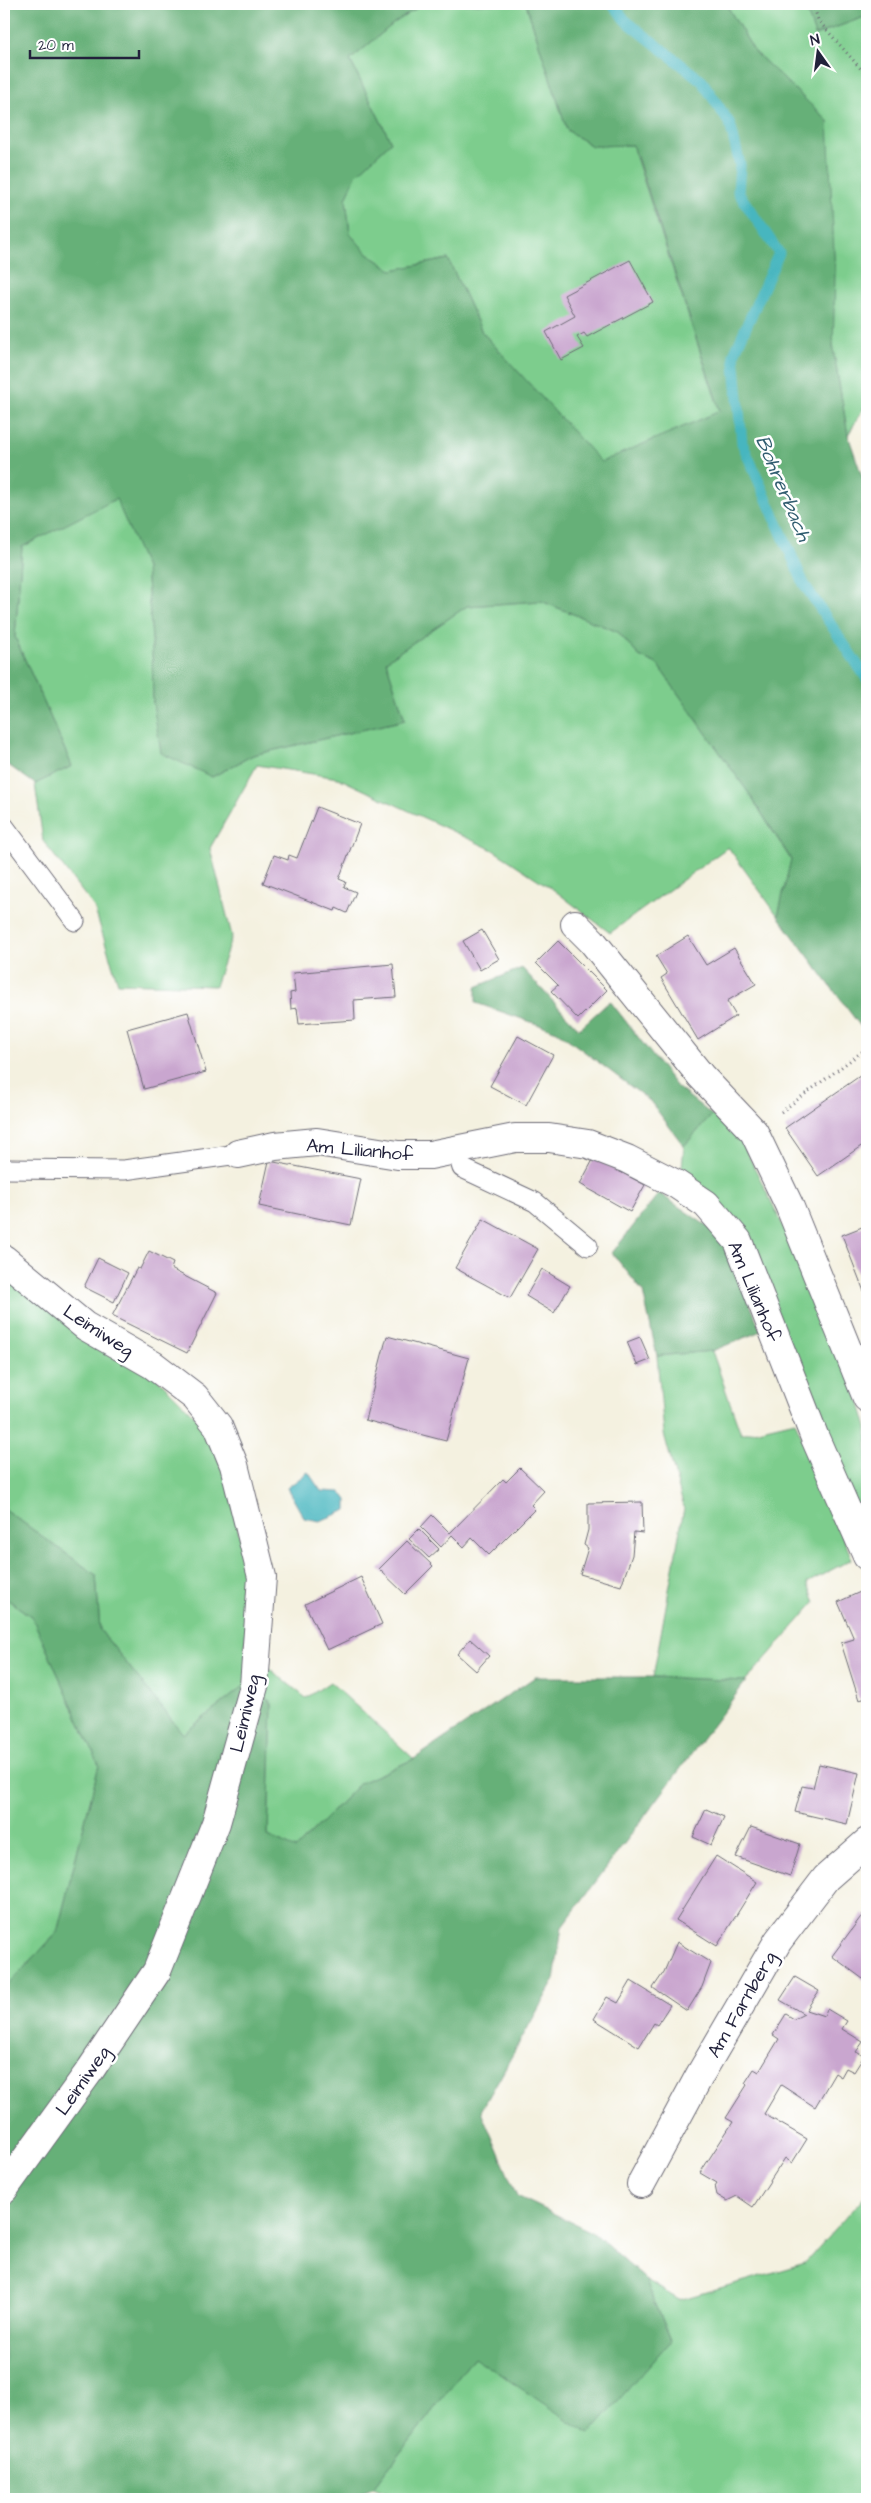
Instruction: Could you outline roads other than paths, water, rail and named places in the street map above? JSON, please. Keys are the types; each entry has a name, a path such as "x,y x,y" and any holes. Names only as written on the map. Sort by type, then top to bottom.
{"street":[{"path":"575,924 592,941 701,1076 754,1132 789,1205 867,1398"},
{"name":"Am Lilianhof","path":"238,1154 274,1146 317,1142 398,1155 430,1155 515,1138 549,1138 588,1144 627,1159 668,1180 706,1204 738,1241 815,1438 867,1556"},
{"name":"Leimiweg","path":"4,1259 85,1326 153,1364 195,1397 218,1426 234,1465 262,1577 254,1686 216,1823 157,1971 91,2068 4,2189"},
{"name":"Am Farnberg","path":"641,2184 701,2073 778,1941 826,1878 867,1842"}],"lane":[{"path":"4,826 75,921"},
{"path":"456,1149 462,1168 535,1202 588,1246"},
{"path":"4,1169 124,1170 238,1154"}],"water":[{"path":"308,1472 321,1491 341,1492 347,1500 347,1510 320,1521 304,1518 287,1488"}],"waterway":[{"name":"Bohrerbach","path":"613,4 625,20 702,81 730,124 740,165 738,192 779,253 734,354 742,443 804,584 867,679"}]}
